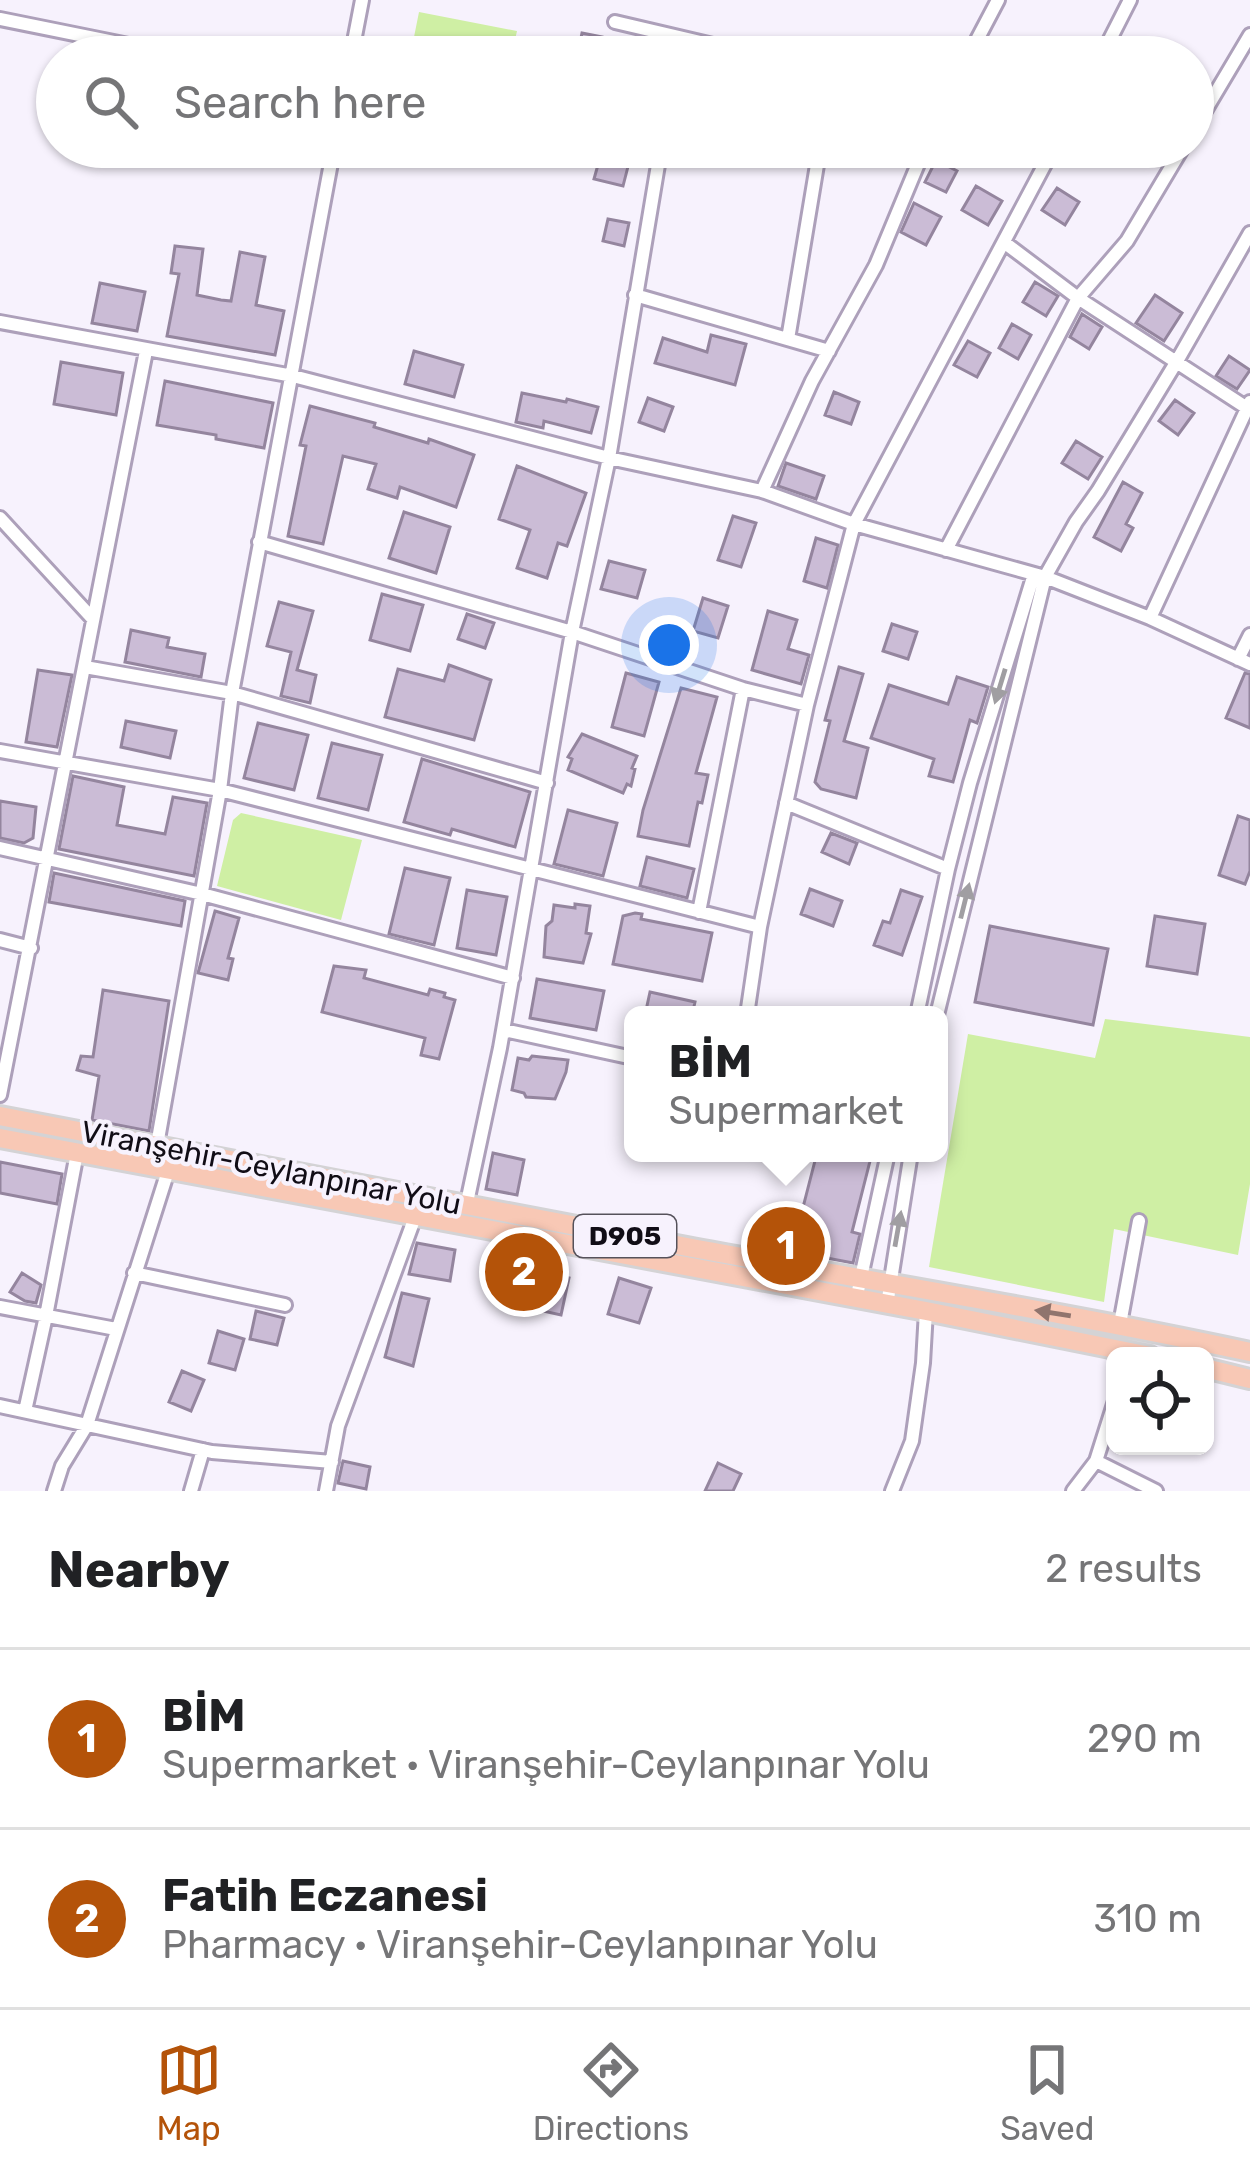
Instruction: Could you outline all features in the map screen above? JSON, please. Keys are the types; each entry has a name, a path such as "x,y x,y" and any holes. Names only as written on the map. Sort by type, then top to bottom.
{"main road":[{"name":"Viranşehir-Ceylanpınar Yolu","path":"0,1116 1250,1352"},
{"name":"Viranşehir-Ceylanpınar Yolu","path":"0,1138 1106,1349"},
{"path":"1214,1370 1250,1379"}],"street":[{"path":"354,36 362,0"},
{"path":"979,36 998,0"},
{"path":"1112,36 1130,0"},
{"path":"0,20 81,36"},
{"path":"615,22 677,36"},
{"path":"1214,96 1250,35"},
{"path":"157,1145 220,790 232,693 330,168"},
{"path":"466,1207 504,1030 658,168"},
{"path":"788,339 816,168"},
{"path":"762,491 876,266 916,168"},
{"path":"747,1006 807,705 854,524 1043,168"},
{"path":"946,550 1078,298 1127,241 1170,168"},
{"path":"919,1006 970,783 1040,576 1098,491 1250,233"},
{"path":"1005,243 1078,298 1249,407 1150,618"},
{"path":"635,295 829,351"},
{"path":"0,322 292,376 609,458 762,491 854,524 1040,576 1150,618 1244,662 1250,634"},
{"path":"0,1096 146,351"},
{"path":"0,518 92,619"},
{"path":"259,542 807,705"},
{"path":"939,1006 1040,576"},
{"path":"86,667 232,693 547,783"},
{"path":"699,912 743,689"},
{"path":"0,751 220,790 760,927"},
{"path":"786,803 948,869"},
{"path":"0,848 202,894 513,978"},
{"path":"0,940 31,948"},
{"path":"504,1030 624,1056"},
{"path":"25,1411 77,1153"},
{"path":"856,1300 886,1162"},
{"path":"887,1305 909,1162"},
{"path":"54,1491 62,1466 87,1425 168,1171"},
{"path":"326,1491 338,1426 415,1217"},
{"path":"1120,1324 1139,1221"},
{"path":"134,1273 285,1306"},
{"path":"0,1307 116,1329"},
{"path":"892,1491 913,1441 926,1311"},
{"path":"0,1406 203,1450 332,1462"},
{"path":"1073,1491 1096,1461 1106,1429"},
{"path":"191,1491 203,1450"},
{"path":"1096,1461 1156,1491"}],"green space":[{"path":"419,12 517,31 516,36 414,36"},
{"path":"241,813 362,840 341,920 217,886 233,820"},
{"path":"1105,1019 1250,1037 1250,1184 1238,1255 1114,1229 1104,1302 929,1267 968,1034 1095,1058"}],"building":[{"path":"597,168 628,168 623,186 594,179"},
{"path":"932,168 957,171 946,192 925,182"},
{"path":"976,186 1002,201 988,225 962,210"},
{"path":"1057,188 1079,202 1065,225 1042,210"},
{"path":"914,203 941,217 926,245 901,232"},
{"path":"608,219 629,223 624,246 603,241"},
{"path":"175,246 203,249 197,295 221,300 231,301 240,252 265,257 256,305 284,311 275,355 167,336 179,274 171,273"},
{"path":"1035,282 1058,296 1046,316 1023,302"},
{"path":"100,283 145,292 137,331 92,323"},
{"path":"1155,295 1182,313 1164,341 1136,323"},
{"path":"1082,314 1102,327 1089,349 1070,337"},
{"path":"1012,324 1031,335 1018,359 999,348"},
{"path":"711,335 746,344 735,385 655,363 663,338 707,352"},
{"path":"968,341 990,353 977,377 954,365"},
{"path":"414,351 463,365 454,397 405,384"},
{"path":"1229,356 1250,370 1237,389 1216,376"},
{"path":"61,362 123,373 116,415 54,404"},
{"path":"165,381 273,403 264,448 157,425"},
{"path":"834,392 859,402 851,424 825,415"},
{"path":"522,393 598,407 591,433 544,421 543,428 516,422"},
{"path":"648,398 673,407 664,431 639,422"},
{"path":"1175,400 1194,413 1178,435 1159,421"},
{"path":"310,406 474,455 456,507 400,487 397,498 368,489 376,464 343,456 323,544 288,536"},
{"path":"1076,441 1102,457 1088,479 1062,463"},
{"path":"786,463 824,476 816,499 778,486"},
{"path":"517,466 586,493 567,546 558,543 547,578 517,568 530,530 499,519"},
{"path":"1123,482 1142,493 1126,524 1133,528 1121,551 1094,537"},
{"path":"404,512 450,527 436,573 389,558"},
{"path":"733,516 756,523 741,567 718,560"},
{"path":"816,538 838,545 827,588 804,581"},
{"path":"609,561 645,570 637,598 601,589"},
{"path":"382,594 423,605 410,651 370,640"},
{"path":"703,598 728,606 718,638 693,631"},
{"path":"279,602 313,611 297,670 316,675 310,703 281,696 291,652 267,646"},
{"path":"768,611 797,620 788,649 809,655 801,684 752,670"},
{"path":"467,614 494,623 485,648 458,639"},
{"path":"892,624 917,632 908,659 883,651"},
{"path":"131,630 169,638 167,647 205,654 201,677 125,662"},
{"path":"449,665 491,680 474,740 385,717 398,669 444,681"},
{"path":"839,667 863,674 844,741 868,748 856,798 821,789 815,782"},
{"path":"38,670 72,675 57,747 26,742"},
{"path":"626,673 659,682 644,736 612,727"},
{"path":"1245,673 1250,674 1250,728 1226,718"},
{"path":"957,677 988,687 977,723 970,720 953,782 929,776 934,759 871,738 889,685 948,704"},
{"path":"681,688 717,697 696,773 708,775 689,846 638,836"},
{"path":"126,721 176,731 170,758 121,747"},
{"path":"258,723 308,735 294,790 244,778"},
{"path":"582,734 637,756 631,786 627,784 623,793 568,770 572,759 568,757"},
{"path":"332,743 382,755 368,810 318,798"},
{"path":"422,759 530,792 515,847 452,829 450,835 404,822"},
{"path":"73,776 124,787 117,825 165,834 173,797 207,803 194,876 59,849"},
{"path":"0,801 36,807 33,838 24,843 0,838"},
{"path":"568,810 617,823 603,876 554,864"},
{"path":"1238,816 1250,820 1250,871 1245,884 1219,875"},
{"path":"831,833 857,843 849,864 822,852"},
{"path":"647,857 694,869 687,898 640,886"},
{"path":"405,868 450,878 434,945 389,934"},
{"path":"54,873 185,901 181,926 49,902"},
{"path":"810,889 842,901 833,926 801,914"},
{"path":"467,890 507,897 496,955 457,948"},
{"path":"901,890 922,897 902,955 874,945 883,921 890,923"},
{"path":"575,904 590,906 586,933 591,934 583,963 544,957 546,926 552,921 554,905 575,908"},
{"path":"215,911 239,918 228,958 233,959 228,980 198,973"},
{"path":"642,914 641,919 712,933 702,981 613,964 623,916"},
{"path":"1155,916 1205,924 1197,974 1147,966"},
{"path":"990,926 1108,949 1093,1025 975,1002"},
{"path":"334,966 366,970 364,978 428,995 430,989 455,1000 439,1059 421,1055 425,1038 322,1012"},
{"path":"537,979 604,991 596,1030 530,1018"},
{"path":"103,990 169,1001 149,1131 92,1120 99,1076 77,1070 81,1056 93,1057"},
{"path":"650,992 695,1002 694,1006 647,1006"},
{"path":"518,1058 568,1060 555,1099 526,1097 512,1090"},
{"path":"493,1153 524,1160 517,1195 486,1189"},
{"path":"0,1162 62,1174 57,1204 0,1193"},
{"path":"815,1162 870,1162 852,1232 860,1234 853,1263 764,1246 772,1212 800,1219"},
{"path":"417,1243 455,1250 450,1281 409,1274"},
{"path":"510,1266 569,1278 561,1315 502,1302"},
{"path":"22,1273 41,1285 36,1303 10,1292"},
{"path":"619,1278 651,1288 639,1323 608,1314"},
{"path":"402,1293 429,1299 413,1366 385,1357"},
{"path":"256,1311 284,1318 277,1345 250,1339"},
{"path":"218,1331 244,1339 235,1370 209,1363"},
{"path":"182,1371 204,1380 191,1411 169,1402"},
{"path":"343,1461 370,1467 366,1489 338,1483"},
{"path":"718,1463 741,1474 733,1491 705,1491"}],"place":[{"name":"BİM","path":"786,1246"},
{"name":"Fatih Eczanesi","path":"524,1272"}]}
